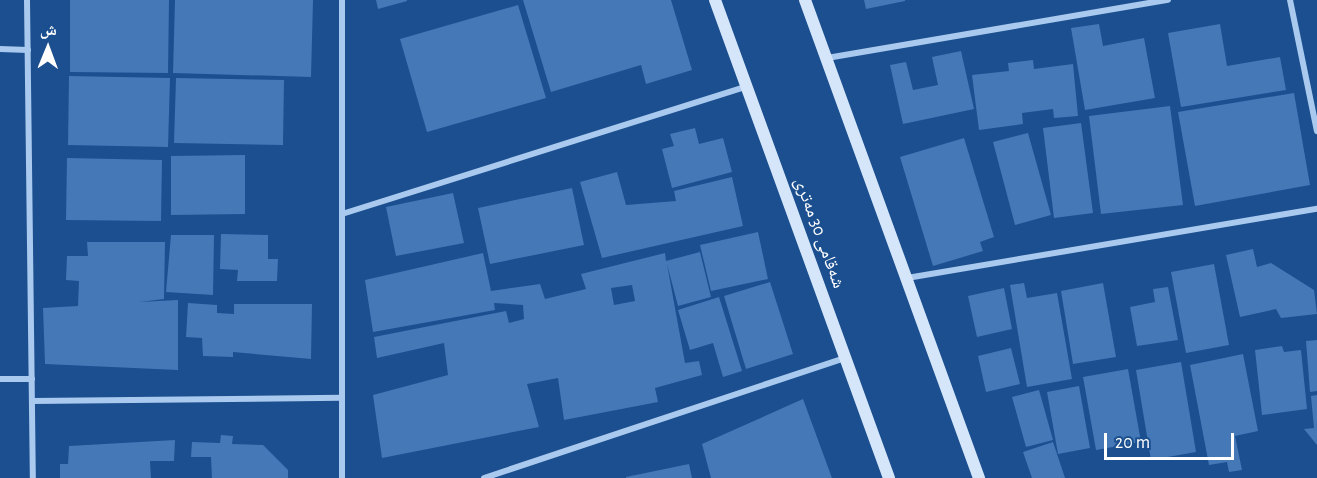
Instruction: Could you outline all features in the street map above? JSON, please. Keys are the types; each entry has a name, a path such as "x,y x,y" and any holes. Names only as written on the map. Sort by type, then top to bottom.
{"main road":[{"name":"شەقامی 30 مەتری","path":"715,0 889,478"},
{"path":"805,0 979,478"}],"street":[{"path":"27,0 33,478"},
{"path":"342,0 342,478"},
{"path":"826,58 1168,0"},
{"path":"1290,0 1317,131"},
{"path":"0,49 28,50"},
{"path":"342,214 746,87"},
{"path":"907,278 1317,209"},
{"path":"484,478 845,357"},
{"path":"0,379 32,379"},
{"path":"32,401 342,398"}],"building":[{"path":"70,0 169,0 168,73 70,72"},
{"path":"175,0 313,0 311,77 173,73"},
{"path":"376,0 407,0 407,1 378,9"},
{"path":"523,0 671,0 692,70 646,84 641,65 551,92"},
{"path":"864,0 905,0 905,1 866,9"},
{"path":"518,5 546,98 427,132 400,39"},
{"path":"1099,24 1103,46 1144,38 1155,98 1085,110 1071,28"},
{"path":"1220,24 1227,66 1280,57 1286,90 1181,107 1168,33"},
{"path":"961,51 974,109 903,124 890,65 906,62 913,90 938,85 932,57"},
{"path":"1033,60 1034,69 1073,64 1078,116 1054,118 1053,109 1022,113 1023,124 979,130 972,75 1009,71 1008,63"},
{"path":"69,76 170,78 168,147 68,145"},
{"path":"176,78 284,80 283,145 174,143"},
{"path":"1294,93 1310,185 1195,206 1178,112"},
{"path":"1170,106 1183,205 1101,214 1089,116"},
{"path":"1081,123 1093,213 1054,218 1043,128"},
{"path":"695,128 699,144 723,138 732,172 672,188 662,149 674,146 670,134"},
{"path":"1028,133 1051,215 1015,225 993,142"},
{"path":"964,138 994,237 980,242 983,251 933,266 900,157"},
{"path":"245,155 245,214 171,215 171,156"},
{"path":"67,158 162,160 161,221 66,220"},
{"path":"617,172 626,205 676,201 674,191 732,177 743,226 602,258 580,182"},
{"path":"572,188 584,245 490,264 478,208"},
{"path":"453,193 464,243 396,256 386,207"},
{"path":"758,232 768,279 711,291 700,245"},
{"path":"221,234 268,235 268,259 278,259 277,281 237,281 238,270 220,269"},
{"path":"171,235 214,235 213,295 166,292"},
{"path":"87,242 165,242 164,299 139,302 178,300 178,370 45,364 43,308 78,306 79,281 66,280 67,256 88,256"},
{"path":"1253,249 1257,267 1271,263 1314,290 1317,314 1281,318 1276,309 1240,317 1226,255"},
{"path":"700,252 711,297 678,306 667,264 685,363 699,361 702,375 655,388 658,402 564,420 558,378 527,384 539,427 382,458 373,395 448,375 444,343 377,358 374,337 506,311 509,323 524,319 523,305 494,303 495,310 373,332 365,280 483,253 491,291 540,284 545,299 586,289 581,274 665,253 666,261","holes":["632,285 635,301 614,305 611,288"]},
{"path":"1214,264 1229,345 1186,353 1171,272"},
{"path":"770,282 793,354 746,369 724,296"},
{"path":"1024,283 1027,298 1057,293 1072,379 1027,387 1010,285"},
{"path":"1103,283 1116,357 1073,364 1061,291"},
{"path":"1168,287 1178,340 1137,346 1130,307 1155,302 1153,289"},
{"path":"1004,288 1012,329 977,337 968,296"},
{"path":"719,297 742,371 723,377 713,343 690,350 678,310"},
{"path":"188,303 217,305 217,313 234,314 234,304 312,304 311,359 233,352 233,357 203,356 202,338 186,337"},
{"path":"1317,340 1317,391 1310,392 1306,341"},
{"path":"1282,346 1284,352 1301,350 1307,409 1262,415 1255,350"},
{"path":"1011,348 1020,384 986,392 978,356"},
{"path":"1243,354 1258,431 1235,436 1242,470 1229,472 1227,462 1209,465 1190,365"},
{"path":"1181,362 1196,452 1151,460 1136,370"},
{"path":"1128,369 1141,442 1096,450 1083,377"},
{"path":"1079,386 1090,448 1058,454 1047,392"},
{"path":"1039,390 1053,440 1026,447 1012,397"},
{"path":"1317,395 1317,445 1304,429 1314,428 1311,396"},
{"path":"803,399 832,478 711,478 702,444"},
{"path":"221,435 233,436 232,444 263,445 288,470 288,478 212,478 211,457 191,457 192,442 220,443"},
{"path":"175,440 174,461 150,461 151,478 60,478 60,464 68,464 69,446"},
{"path":"1053,442 1065,478 1032,478 1023,452"},
{"path":"689,464 692,478 626,478 626,477"}]}
